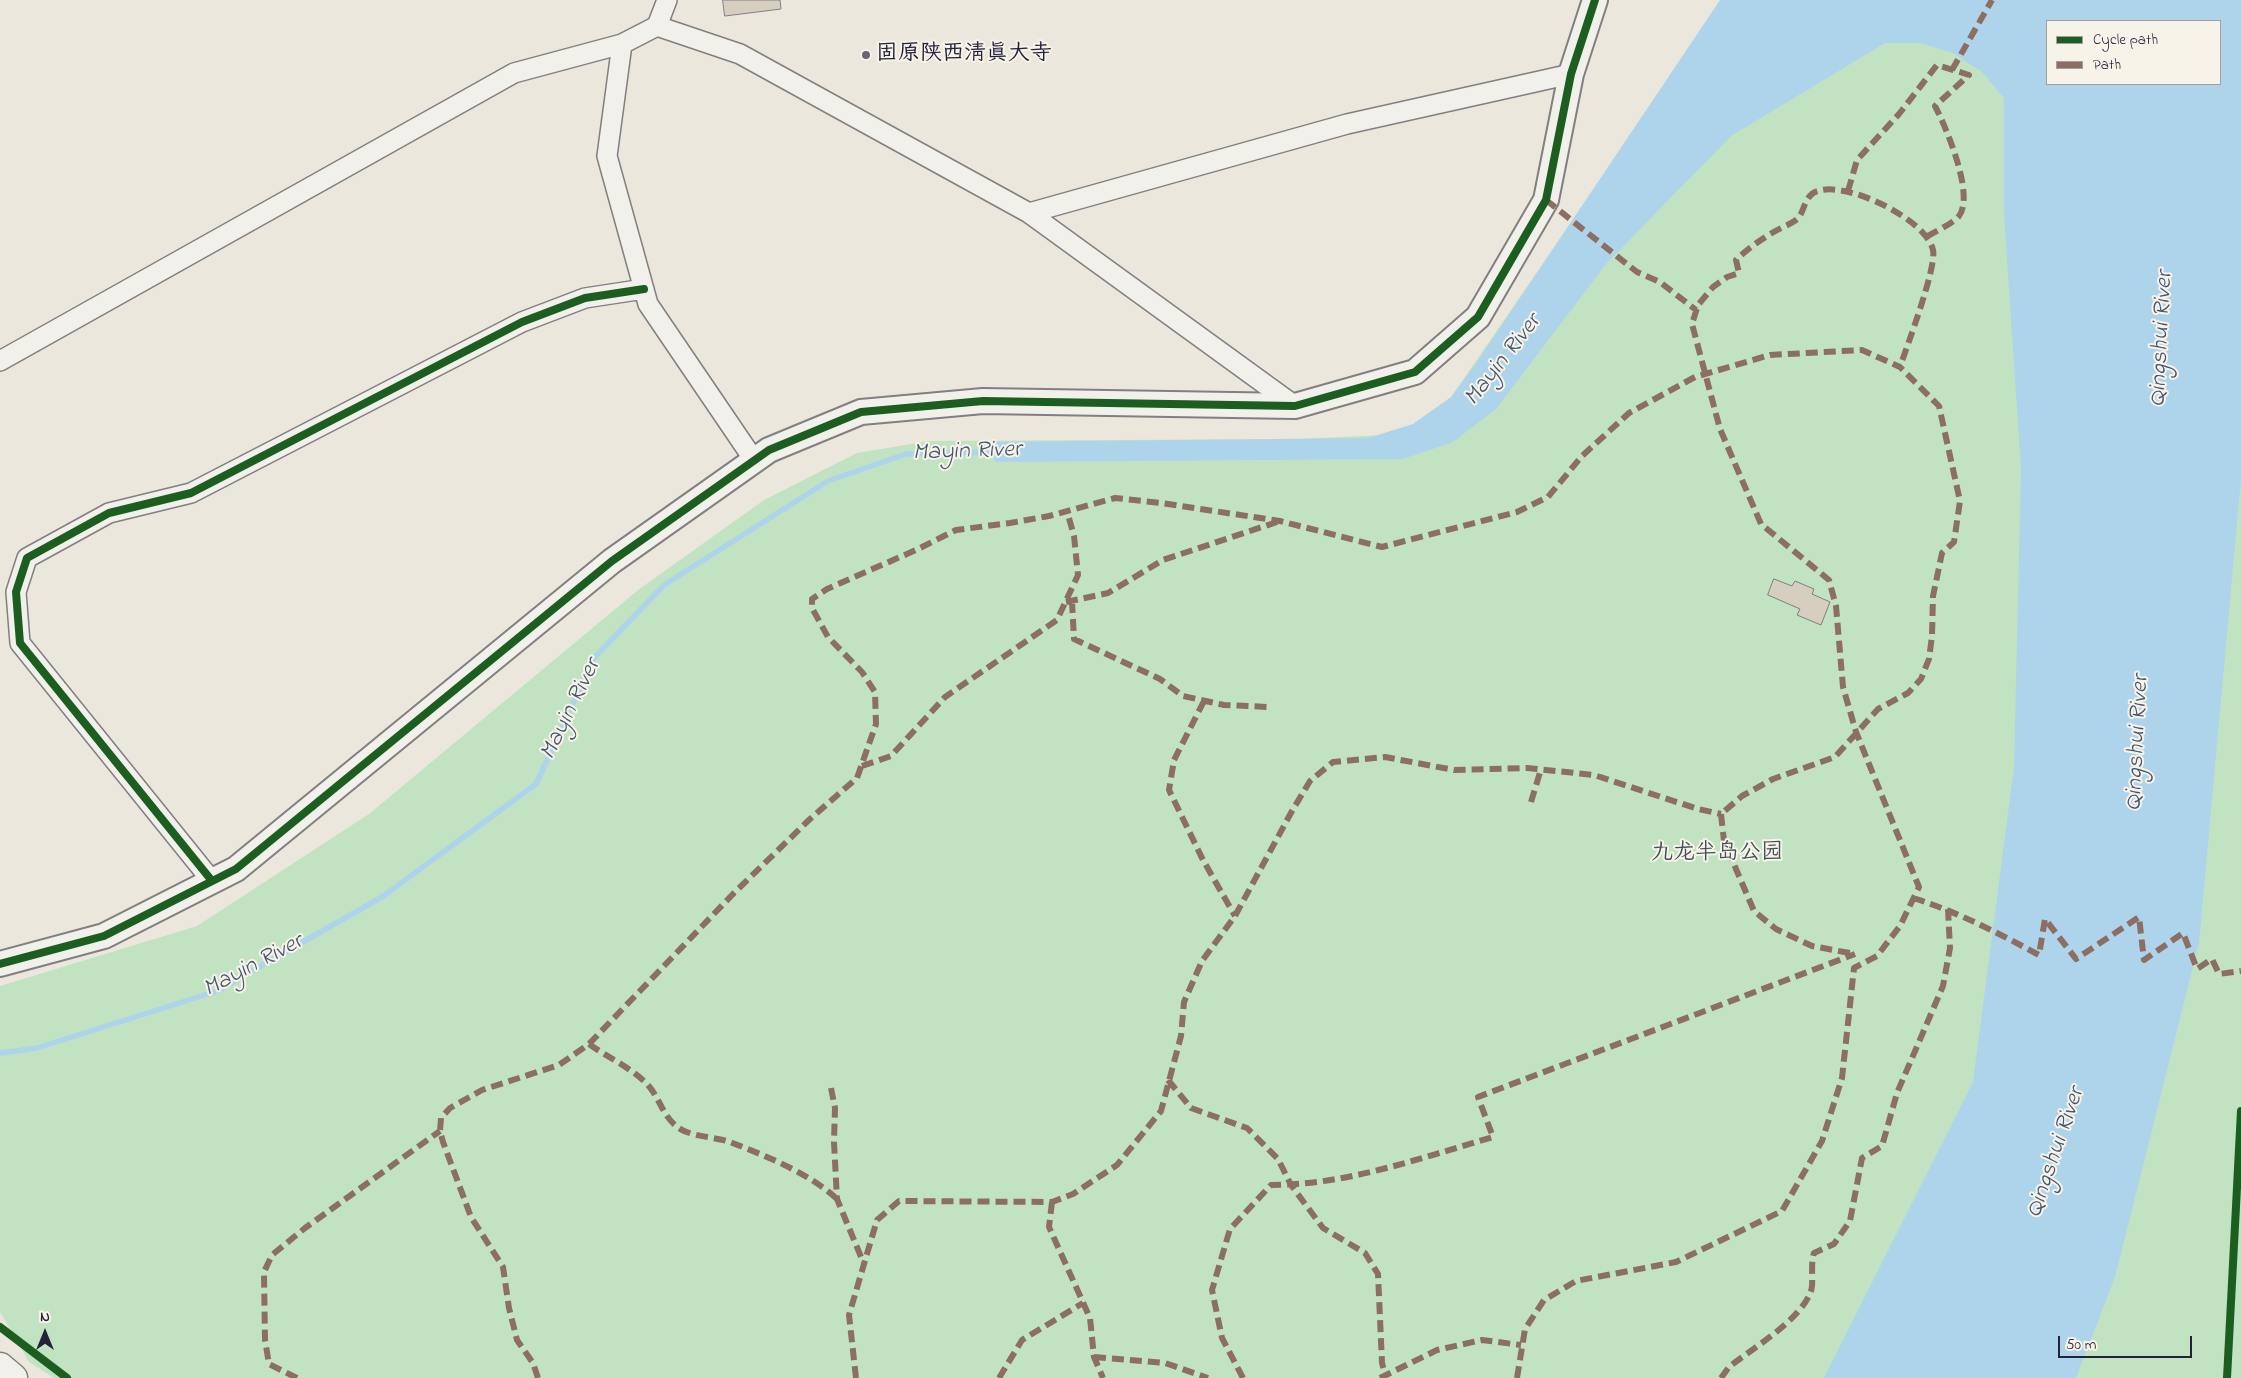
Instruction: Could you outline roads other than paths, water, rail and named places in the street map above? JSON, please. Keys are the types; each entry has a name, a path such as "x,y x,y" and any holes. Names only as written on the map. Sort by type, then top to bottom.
{"highway":[{"path":"0,1368 13,1378"}],"street":[{"path":"0,361 514,73 622,44 657,26 667,0"},
{"path":"0,964 104,936 236,869 612,561 769,450 861,412 983,401 1295,406 1416,372 1478,317 1546,200 1571,74 1595,0"},
{"path":"657,26 740,54 1029,213 1295,406"},
{"path":"622,44 607,156 648,304 754,460"},
{"path":"1029,213 1347,124 1571,74"},
{"path":"212,881 20,643 16,592 28,558 109,513 191,493 522,322 585,298 644,289"}],"water":[{"name":"Qingshui River","path":"1720,0 2241,0 2241,479 2199,943 2115,1277 2076,1378 1824,1378 1973,1082 2014,767 2021,469 2004,215 2004,98 1982,72 1953,53 1920,43 1885,43 1731,136 1606,264 1496,409 1453,442 1403,459 995,462 991,442 1368,438 1413,424 1451,397 1479,359"}],"waterway":[{"name":"Mayin River","path":"0,1053 37,1048 217,991 382,897 536,784 594,658 664,585 828,481 906,454 1000,452"}],"place":[{"name":"固原陕西清真大寺","path":"866,55"}],"park label":[{"name":"九龙半岛公园","path":"1717,854"}]}
